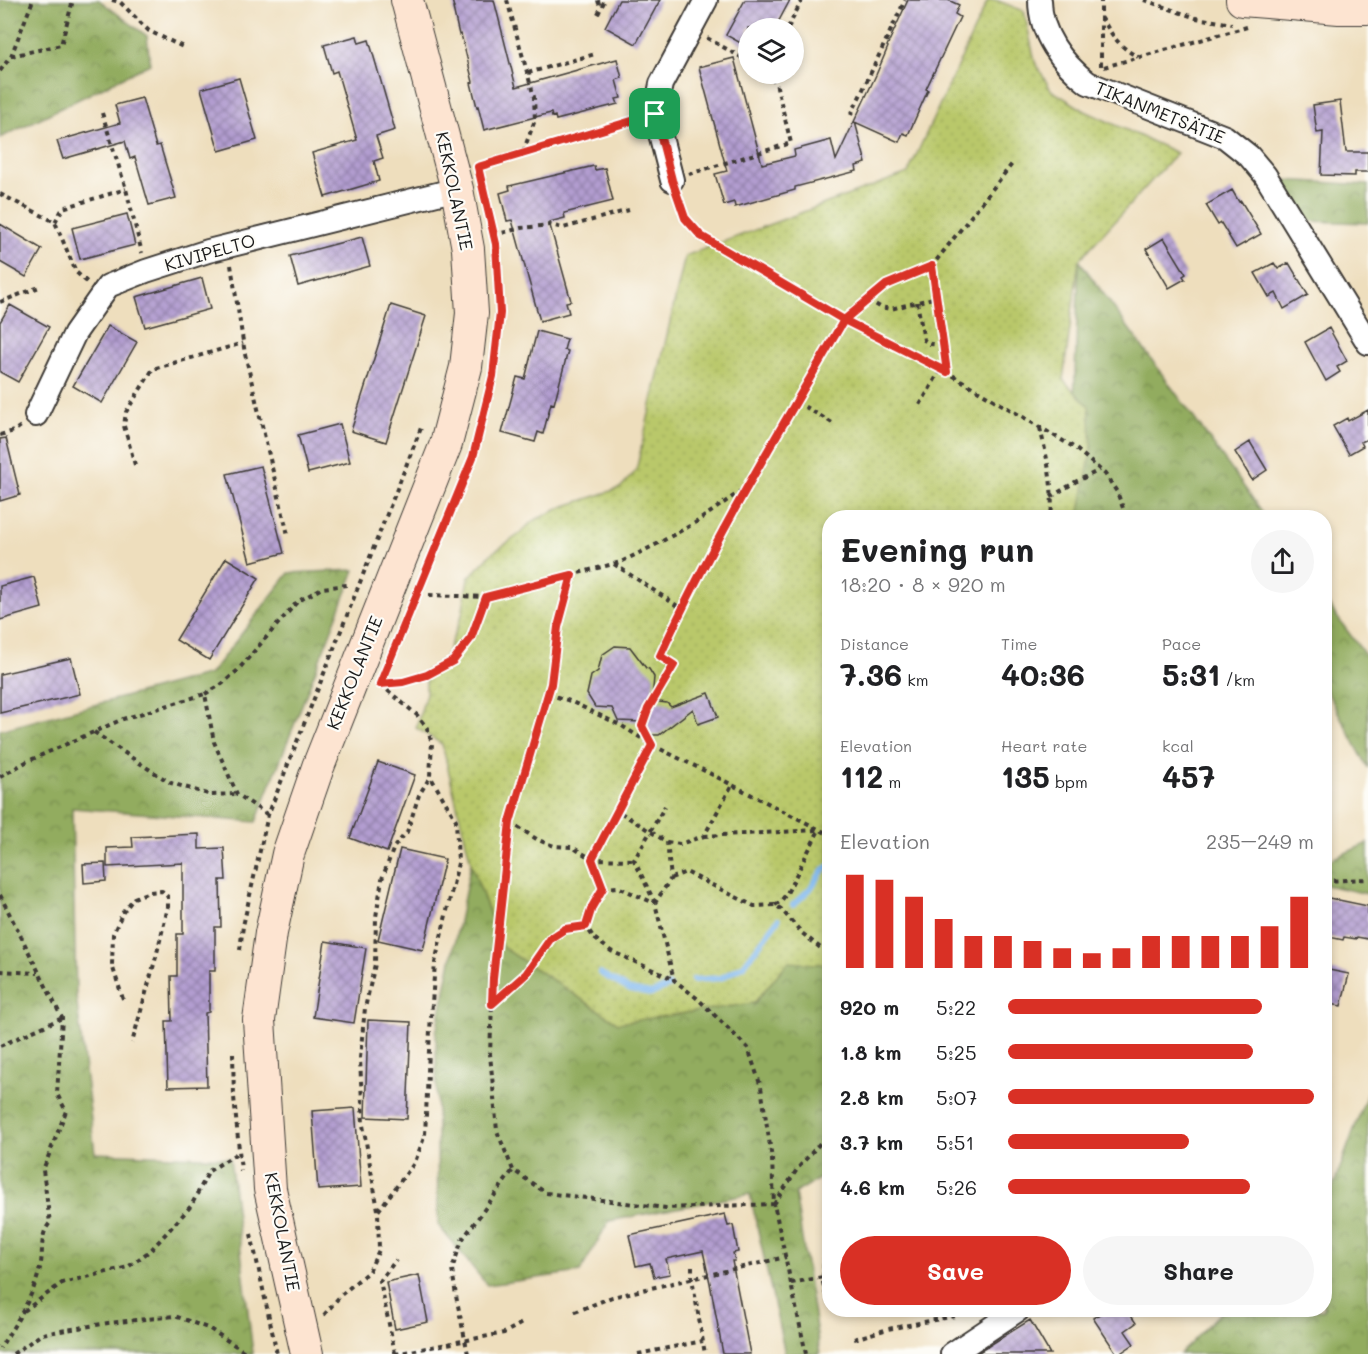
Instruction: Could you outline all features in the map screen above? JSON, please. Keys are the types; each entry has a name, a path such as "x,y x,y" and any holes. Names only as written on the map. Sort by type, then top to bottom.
{"street":[{"name":"KEKKOLANTIE","path":"307,1354 270,1189 259,1020 271,933 288,854 318,767 446,444 466,367 472,313 468,249 469,184 407,0"},
{"path":"672,180 655,114 661,84 706,0"},
{"name":"TIKANMETSÄTIE","path":"1040,0 1040,12 1048,36 1060,57 1088,83 1225,137 1249,156 1266,175 1368,343"},
{"path":"1246,17 1368,8"},
{"name":"KIVIPELTO","path":"36,415 75,333 108,286 208,251 469,184"},
{"path":"952,1354 1008,1317"}],"path":[{"path":"0,71 11,56 33,0"},
{"path":"11,56 61,45 73,0"},
{"path":"112,0 120,2 149,32 183,47"},
{"path":"507,0 534,97 535,120 523,153"},
{"path":"598,0 601,9"},
{"path":"598,14 605,0"},
{"path":"793,18 802,0"},
{"path":"851,115 905,0"},
{"path":"1144,0 1196,18 1230,24 1246,17"},
{"path":"1101,1 1101,68 1138,57 1246,17"},
{"path":"1101,16 1116,41 1128,52 1138,57"},
{"path":"691,29 738,56"},
{"path":"528,73 595,54"},
{"path":"776,84 791,143 672,180 685,218 701,236 844,320 947,372 1075,448 1105,474 1117,492 1123,510"},
{"path":"102,113 126,189 146,271"},
{"path":"478,167 655,114"},
{"path":"469,184 478,167 475,157"},
{"path":"652,745 642,726 648,709 674,665 660,656 682,609 748,486 844,320 886,285 932,266 1012,164"},
{"path":"55,222 63,208 126,189"},
{"path":"0,194 55,222 76,272 101,295"},
{"path":"496,244 494,235 520,228 550,225 563,228 629,210"},
{"path":"228,246 243,343 288,535"},
{"path":"932,266 947,372"},
{"path":"0,302 42,286"},
{"path":"868,300 880,307 891,309 937,297"},
{"path":"917,302 924,340 930,344 944,345"},
{"path":"135,465 124,426 126,412 153,369 243,343"},
{"path":"407,619 473,457 493,376 495,355"},
{"path":"920,405 941,369"},
{"path":"797,402 834,424"},
{"path":"1040,427 1048,457 1051,510"},
{"path":"1051,497 1100,470"},
{"path":"429,595 486,597 614,564 695,523 748,486"},
{"path":"614,564 682,609"},
{"path":"572,575 558,627 551,684 510,822 493,978 490,1054 497,1131 513,1170 546,1193 666,1208 774,1203"},
{"path":"0,777 26,762 123,719 205,694 222,684 237,670 297,602 322,588 347,585"},
{"path":"380,684 403,682 427,675 453,661 471,638 486,597"},
{"path":"376,694 384,674"},
{"path":"324,1315 341,1295 369,1270 379,1250 378,1211 363,1125 360,1058 365,1008 375,963 376,917 382,879 394,847 407,832 419,795 430,776 432,743 427,728 417,715 380,684"},
{"path":"205,694 214,742 237,794 268,815"},
{"path":"548,694 570,701 622,726 652,745 820,830"},
{"path":"93,732 171,783 212,795 237,794"},
{"path":"603,888 592,859 652,745"},
{"path":"378,1211 415,1162 425,1135 435,963 458,863 456,820 430,776"},
{"path":"704,836 732,785"},
{"path":"634,860 665,806"},
{"path":"618,811 667,842 680,844 704,836 820,830"},
{"path":"510,822 538,840 554,846 572,847 592,859 634,860"},
{"path":"655,903 671,878 686,872 754,906 775,904 781,901 787,893 820,830"},
{"path":"667,842 671,878"},
{"path":"634,860 655,903 674,980"},
{"path":"1332,881 1368,879"},
{"path":"603,888 618,887 655,903"},
{"path":"586,926 592,907 603,888"},
{"path":"123,999 112,965 113,934 123,912 134,898 149,892 162,891 168,897 168,908 132,1043"},
{"path":"0,895 62,1018 57,1094 66,1111 43,1170 50,1223 44,1229 41,1263 32,1294 0,1348"},
{"path":"775,904 802,933 822,949"},
{"path":"492,1004 526,974 551,938 565,929 586,926"},
{"path":"586,926 594,938 611,951 674,980 699,999 748,1048 761,1087 772,1159 774,1203 806,1354"},
{"path":"0,971 39,973"},
{"path":"0,1046 62,1018"},
{"path":"774,1203 798,1168 822,1141"},
{"path":"22,1312 62,1283 128,1267 151,1250 191,1206 209,1171 239,1152"},
{"path":"468,1354 452,1269 462,1240 513,1170"},
{"path":"575,1312 612,1297 786,1257"},
{"path":"396,1260 380,1281 395,1354 504,1333 524,1322"},
{"path":"692,1266 705,1354"},
{"path":"791,1283 822,1277"},
{"path":"321,1304 326,1325"},
{"path":"12,1354 42,1334 108,1323 175,1316 210,1329 248,1354"},
{"path":"854,1340 888,1329 955,1317"},
{"path":"639,1354 703,1341"}],"green space":[{"path":"0,0 99,0 147,36 150,64 0,138"},
{"path":"988,0 996,0 1024,11 1035,62 1051,90 1085,111 1177,153 1079,260 1063,380 1089,406 1092,446 1080,510 822,510 822,964 788,962 754,1003 618,1023 502,947 471,863 442,744 416,728 426,693 426,671 445,658 462,615 468,578 492,553 517,536 533,521 565,506 620,488 636,471 685,256 908,173"},
{"path":"1283,180 1368,185 1368,223 1305,221"},
{"path":"1079,260 1261,510 1070,510"},
{"path":"355,570 256,822 72,808 76,995 95,1153 230,1158 253,1354 0,1354 0,730 210,674 289,573"},
{"path":"1332,610 1368,659 1368,768 1332,701"},
{"path":"1368,843 1368,894 1332,886 1332,859"},
{"path":"471,863 502,947 754,1004 788,961 822,964 822,1177 795,1193 820,1354 785,1354 750,1194 609,1221 580,1272 487,1285 438,1225 436,1033"},
{"path":"1368,1091 1368,1354 1180,1354 1216,1317 1332,1317 1332,1190"}],"building":[{"path":"452,0 494,0 516,87 617,59 622,78 616,80 621,98 616,99 618,104 556,120 551,113 484,130"},
{"path":"619,0 660,0 636,44 605,27"},
{"path":"745,0 790,0 780,18 738,18 738,42 726,35"},
{"path":"908,0 948,0 959,5 955,14 960,17 926,89 928,90 908,135 903,133 899,142 855,122 866,163 856,166 857,171 795,187 795,190 735,207 734,202 724,205 715,174 727,171 699,67 734,58 738,84 741,84 762,164 795,156 794,150 831,140 836,160 876,75"},
{"path":"357,36 359,43 369,40 395,130 376,136 383,158 374,161 379,181 325,197 312,153 357,140 337,71 332,73 324,45"},
{"path":"239,78 257,140 219,151 201,89"},
{"path":"142,98 156,146 160,145 176,198 149,205 135,157 130,159 125,141 63,159 57,141 120,123 115,105"},
{"path":"1340,101 1346,152 1368,152 1368,172 1355,172 1355,176 1321,175 1323,132 1317,133 1313,105"},
{"path":"594,166 595,170 605,168 613,201 564,213 565,218 549,222 571,301 566,302 569,313 540,321 512,220 507,221 500,193 510,190 509,186"},
{"path":"1232,190 1261,234 1236,248 1221,223 1218,225 1206,205"},
{"path":"127,214 135,245 80,259 72,228"},
{"path":"0,224 42,249 26,277 0,262"},
{"path":"362,237 370,266 298,286 290,256"},
{"path":"1164,238 1186,274 1183,276 1185,279 1169,288 1146,249"},
{"path":"1274,263 1278,269 1289,263 1308,295 1284,309 1276,293 1269,297 1255,273"},
{"path":"202,278 210,309 145,327 136,297"},
{"path":"10,305 49,327 18,382 0,372 0,322"},
{"path":"391,305 426,316 386,442 351,431"},
{"path":"108,326 137,342 102,403 73,386"},
{"path":"1329,328 1347,361 1337,367 1340,372 1326,381 1305,342"},
{"path":"537,331 567,339 564,350 568,351 554,404 551,403 543,434 538,432 535,442 502,433 517,377 525,379"},
{"path":"1368,410 1368,439 1361,442 1363,446 1349,454 1333,426"},
{"path":"340,424 350,462 308,473 298,435"},
{"path":"6,438 20,495 0,501 0,439"},
{"path":"1250,442 1267,470 1252,480 1235,452"},
{"path":"261,466 284,553 250,562 227,474"},
{"path":"226,558 259,578 209,660 176,640"},
{"path":"34,577 42,608 0,620 0,586"},
{"path":"615,646 630,647 649,669 654,677 652,701 667,703 671,707 709,693 718,717 698,724 693,709 659,735 650,735 642,722 618,721 612,708 595,707 587,694 591,676 598,671 602,655"},
{"path":"71,658 80,694 0,713 0,674"},
{"path":"378,762 415,775 387,852 350,838"},
{"path":"199,834 199,849 224,848 226,880 220,880 221,927 215,927 215,971 209,971 209,1012 205,1013 207,1086 168,1087 166,1021 172,1021 171,976 177,976 177,934 183,934 183,863 107,867 107,848 133,847 132,837"},
{"path":"400,849 445,859 423,950 378,940"},
{"path":"105,863 106,881 84,883 83,864"},
{"path":"1332,899 1368,906 1368,939 1344,937 1343,940 1332,938"},
{"path":"325,941 366,948 354,1023 313,1017"},
{"path":"1332,971 1349,974 1341,1006 1332,1004"},
{"path":"368,1020 411,1022 407,1119 365,1117"},
{"path":"355,1108 361,1187 318,1190 312,1111"},
{"path":"725,1214 728,1226 733,1225 738,1252 733,1253 735,1261 732,1261 750,1354 723,1354 703,1251 666,1259 670,1274 654,1277 650,1263 636,1266 629,1235"},
{"path":"419,1275 428,1322 395,1329 386,1282"},
{"path":"1132,1317 1136,1323 1125,1331 1134,1344 1117,1354 1093,1318"},
{"path":"1030,1320 1050,1354 976,1354 998,1340"}],"waterway":[{"path":"793,905 810,889 822,871"},
{"path":"693,980 721,978 744,965 778,920"},
{"path":"600,973 630,990 651,994 669,986"}],"route":[{"path":"655,114 478,167 496,244 500,313 493,376 473,457 380,684 403,682 427,675 453,661 471,638 486,597 572,575 558,627 551,684 510,822 492,1004 526,974 551,938 565,929 586,926 592,907 603,888 592,859 652,745 642,726 648,709 674,665 660,656 682,609 748,486 844,320 947,372 932,266 886,285 844,320 701,236 685,218 672,180 655,114"}]}
